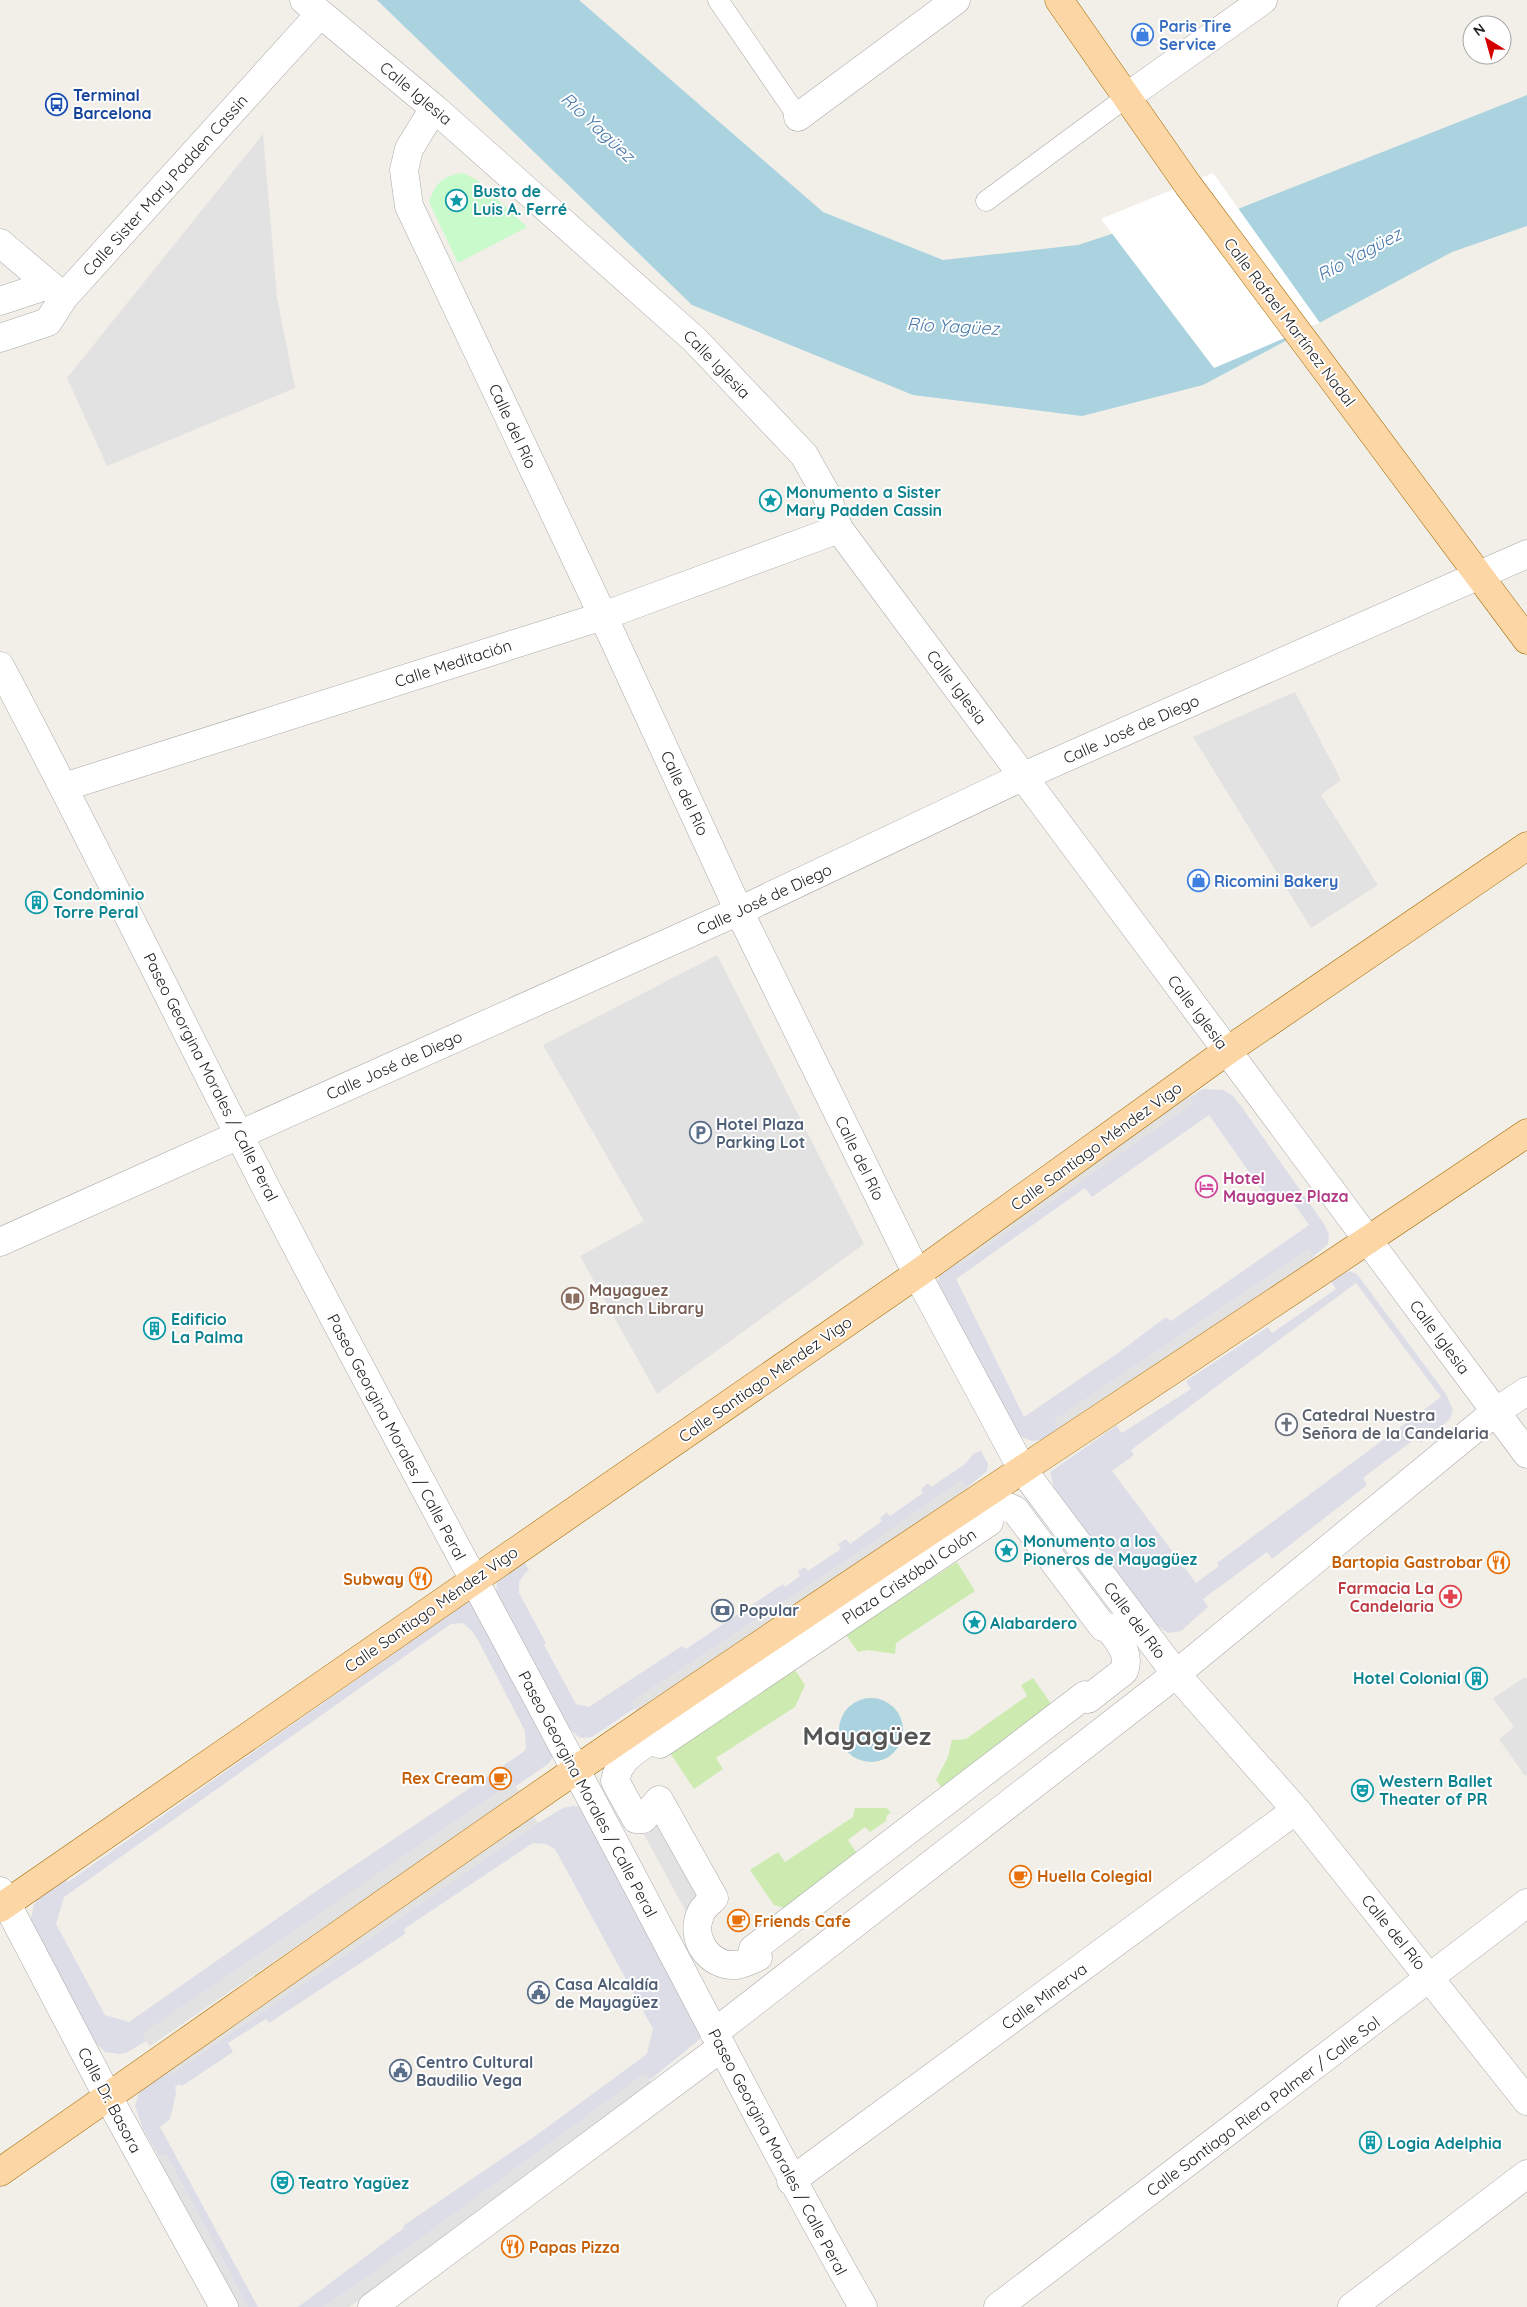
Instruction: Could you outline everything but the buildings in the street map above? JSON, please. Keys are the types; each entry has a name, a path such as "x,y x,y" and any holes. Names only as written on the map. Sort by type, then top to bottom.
{"main road":[{"name":"Calle Rafael Martínez Nadal","path":"1059,0 1128,96 1188,185 1527,640"},
{"name":"Calle Santiago Méndez Vigo","path":"2,1901 917,1274 1227,1051 1527,846"},
{"path":"0,2172 576,1770 1022,1469 1368,1241 1527,1133"}],"street":[{"path":"798,117 956,0"},
{"path":"1128,96 1263,0"},
{"name":"Calle Iglesia","path":"312,7 434,108 696,340 804,456 826,492 839,529 1527,1454"},
{"name":"Calle Sister Mary Padden Cassin","path":"0,338 48,322 56,291 312,7"},
{"name":"Calle del Río","path":"434,108 409,149 404,170 409,206 740,911 917,1274 1022,1469 1176,1674 1296,1810 1527,2100"},
{"path":"0,243 56,291"},
{"name":"Calle Sister Mary Padden Cassin","path":"0,301 56,291"},
{"name":"Calle Meditación","path":"64,787 603,616 839,529"},
{"name":"Calle José de Diego","path":"0,1242 740,911 1024,776 1527,554"},
{"name":"Paseo Georgina Morales / Calle Peral","path":"0,666 64,787 239,1134 472,1580 576,1770 791,2181 863,2307"},
{"path":"372,2307 718,2040 1176,1674 1495,1412 1527,1391"},
{"name":"Plaza Cristóbal Colón","path":"998,1508 1015,1510 1103,1627 1108,1627 1125,1651 1126,1663 1124,1671 1088,1699 1084,1694 753,1949 758,1957 737,1965 725,1964 707,1954 700,1944 697,1923 700,1914 714,1898 659,1800 644,1819 636,1819 615,1781 619,1766 624,1758 655,1737 660,1744 989,1522 985,1517 998,1508"},
{"name":"Calle Minerva","path":"791,2181 1296,1810"},
{"name":"Calle Dr. Basora","path":"2,1901 224,2307"},
{"name":"Calle Santiago Riera Palmer / Calle Sol","path":"998,2307 1527,1904"},
{"path":"1352,2307 1527,2174"}],"lane":[{"path":"718,0 798,117"},
{"path":"986,201 1128,96"}],"green space":[{"path":"463,173 477,180 527,227 458,263 429,202 437,185 445,178"},
{"path":"957,1562 975,1591 896,1643 895,1654 868,1650 858,1652 846,1635"},
{"path":"795,1670 805,1685 795,1707 716,1758 723,1769 694,1789 670,1753"},
{"path":"1033,1678 1052,1705 943,1789 936,1780 948,1757 952,1740 966,1739 1027,1696 1021,1685"},
{"path":"855,1808 887,1808 891,1813 887,1815 886,1821 870,1832 865,1827 848,1840 858,1855 784,1908 774,1905 750,1870 778,1852 785,1862 853,1817"}],"shaded area":[{"path":"263,134 277,298 295,388 107,466 67,378"},
{"path":"1295,692 1341,780 1321,795 1378,885 1311,928 1193,737"},
{"name":"Hotel Plaza Parking Lot","path":"717,955 864,1244 657,1394 580,1256 644,1221 543,1045"},
{"path":"1203,1089 1223,1090 1232,1095 1324,1224 1329,1234 1328,1244 1314,1256 1309,1249 1054,1420 1059,1428 1042,1440 1032,1441 1022,1437 1013,1427 938,1282 939,1274 953,1258 958,1266 1194,1103 1190,1097","holes":["1209,1115 1273,1206 1288,1195 1309,1225 1171,1321 1166,1317 1118,1353 1024,1417 956,1279 1085,1188 1092,1197"]},
{"path":"1187,1092 1195,1103 958,1266 951,1256"},
{"path":"1309,1249 1317,1261 1063,1433 1053,1420"},
{"path":"1349,1271 1357,1274 1446,1394 1453,1410 1450,1419 1421,1443 1416,1438 1363,1478 1367,1485 1272,1559 1267,1552 1203,1599 1208,1607 1181,1631 1168,1633 1153,1622 1056,1495 1050,1472 1116,1426 1122,1433 1191,1389 1186,1381 1268,1327 1272,1333 1336,1289 1331,1281","holes":["1356,1283 1441,1397 1217,1563 1219,1566 1196,1583 1112,1471 1134,1455 1131,1450"]},
{"path":"981,1451 988,1464 987,1471 967,1488 961,1480 857,1553 632,1702 635,1708 592,1737 580,1738 570,1729 499,1604 496,1595 497,1581 524,1561 529,1570 519,1582 519,1593 546,1643 544,1645 576,1704 589,1707 682,1646 686,1649 783,1584 785,1587 800,1576 798,1571 805,1567 808,1571 841,1549 838,1544 846,1539 850,1544 882,1521 880,1518 887,1512 890,1516 923,1493 921,1489 928,1483 931,1487 965,1464 973,1454"},
{"path":"961,1479 970,1494 639,1714 631,1703 857,1553"},
{"path":"470,1596 556,1752 548,1764 516,1786 513,1782 143,2033 146,2041 126,2053 105,2052 93,2040 30,1923 34,1905 43,1889 63,1875 68,1882 436,1624 431,1616","holes":["463,1623 472,1631 525,1731 526,1749 318,1890 129,2022 105,2015 56,1924 64,1897 451,1624"]},
{"path":"1525,1677 1527,1679 1527,1774 1525,1776 1499,1739 1514,1727 1493,1698"},
{"path":"513,1782 520,1793 150,2046 146,2041 142,2033"},
{"path":"659,1800 714,1898 698,1934 639,1825"},
{"path":"580,1807 702,2028 701,2038 650,2080 644,2074 324,2307 298,2307 404,2228 403,2226 538,2134 647,2054 653,2029 555,1849 546,1844 533,1843 404,1929 405,1934 269,2023 266,2019 228,2043 233,2052 182,2086 179,2084 175,2087 176,2094 170,2119 160,2127 258,2307 248,2307 166,2154 159,2157 143,2129 135,2106 140,2090 166,2069 170,2075 538,1823 563,1808"},
{"path":"532,1814 538,1823 170,2075 163,2065"},
{"path":"644,2074 652,2083 494,2205 349,2307 324,2307 406,2249"},
{"path":"166,2154 248,2307 232,2307 154,2160"}],"water":[{"name":"Río Yagüez","path":"377,0 579,0 823,212 943,260 1078,245 1133,227 1220,216 1527,95 1527,226 1452,252 1203,385 1082,416 913,395 692,305"},
{"path":"871,1698 889,1704 897,1712 903,1730 897,1748 889,1756 871,1762 853,1756 845,1748 839,1730 845,1712 853,1704"}],"pier":[{"path":"1213,173 1320,323 1214,368 1101,219"}],"place":[{"name":"Paris Tire Service","path":"1143,35"},
{"name":"Terminal Barcelona","path":"57,104"},
{"name":"Busto de Luis A. Ferré","path":"457,200"},
{"name":"Monumento a Sister Mary Padden Cassin","path":"770,501"},
{"name":"Ricomini Bakery","path":"1198,881"},
{"name":"Condominio Torre Peral","path":"37,903"},
{"name":"Hotel Plaza Parking Lot","path":"700,1133"},
{"name":"Hotel Mayaguez Plaza","path":"1207,1187"},
{"name":"Mayaguez Branch Library","path":"573,1299"},
{"name":"Edificio La Palma","path":"155,1328"},
{"name":"Catedral Nuestra Señora de la Candelaria","path":"1286,1424"},
{"name":"Monumento a los Pioneros de Mayagüez","path":"1007,1550"},
{"name":"Bartopia Gastrobar","path":"1499,1562"},
{"name":"Subway","path":"420,1579"},
{"name":"Farmacia La Candelaria","path":"1450,1597"},
{"name":"Popular","path":"723,1610"},
{"name":"Alabardero","path":"974,1623"},
{"name":"Hotel Colonial","path":"1477,1678"},
{"name":"Rex Cream","path":"501,1778"},
{"name":"Western Ballet Theater of PR","path":"1363,1790"},
{"name":"Huella Colegial","path":"1021,1876"},
{"name":"Friends Cafe","path":"738,1921"},
{"name":"Casa Alcaldía de Mayagüez","path":"539,1993"},
{"name":"Centro Cultural Baudilio Vega","path":"400,2071"},
{"name":"Logia Adelphia","path":"1371,2143"},
{"name":"Teatro Yagüez","path":"282,2183"},
{"name":"Papas Pizza","path":"513,2247"}],"district":[{"name":"Mayagüez","path":"867,1735"}]}
